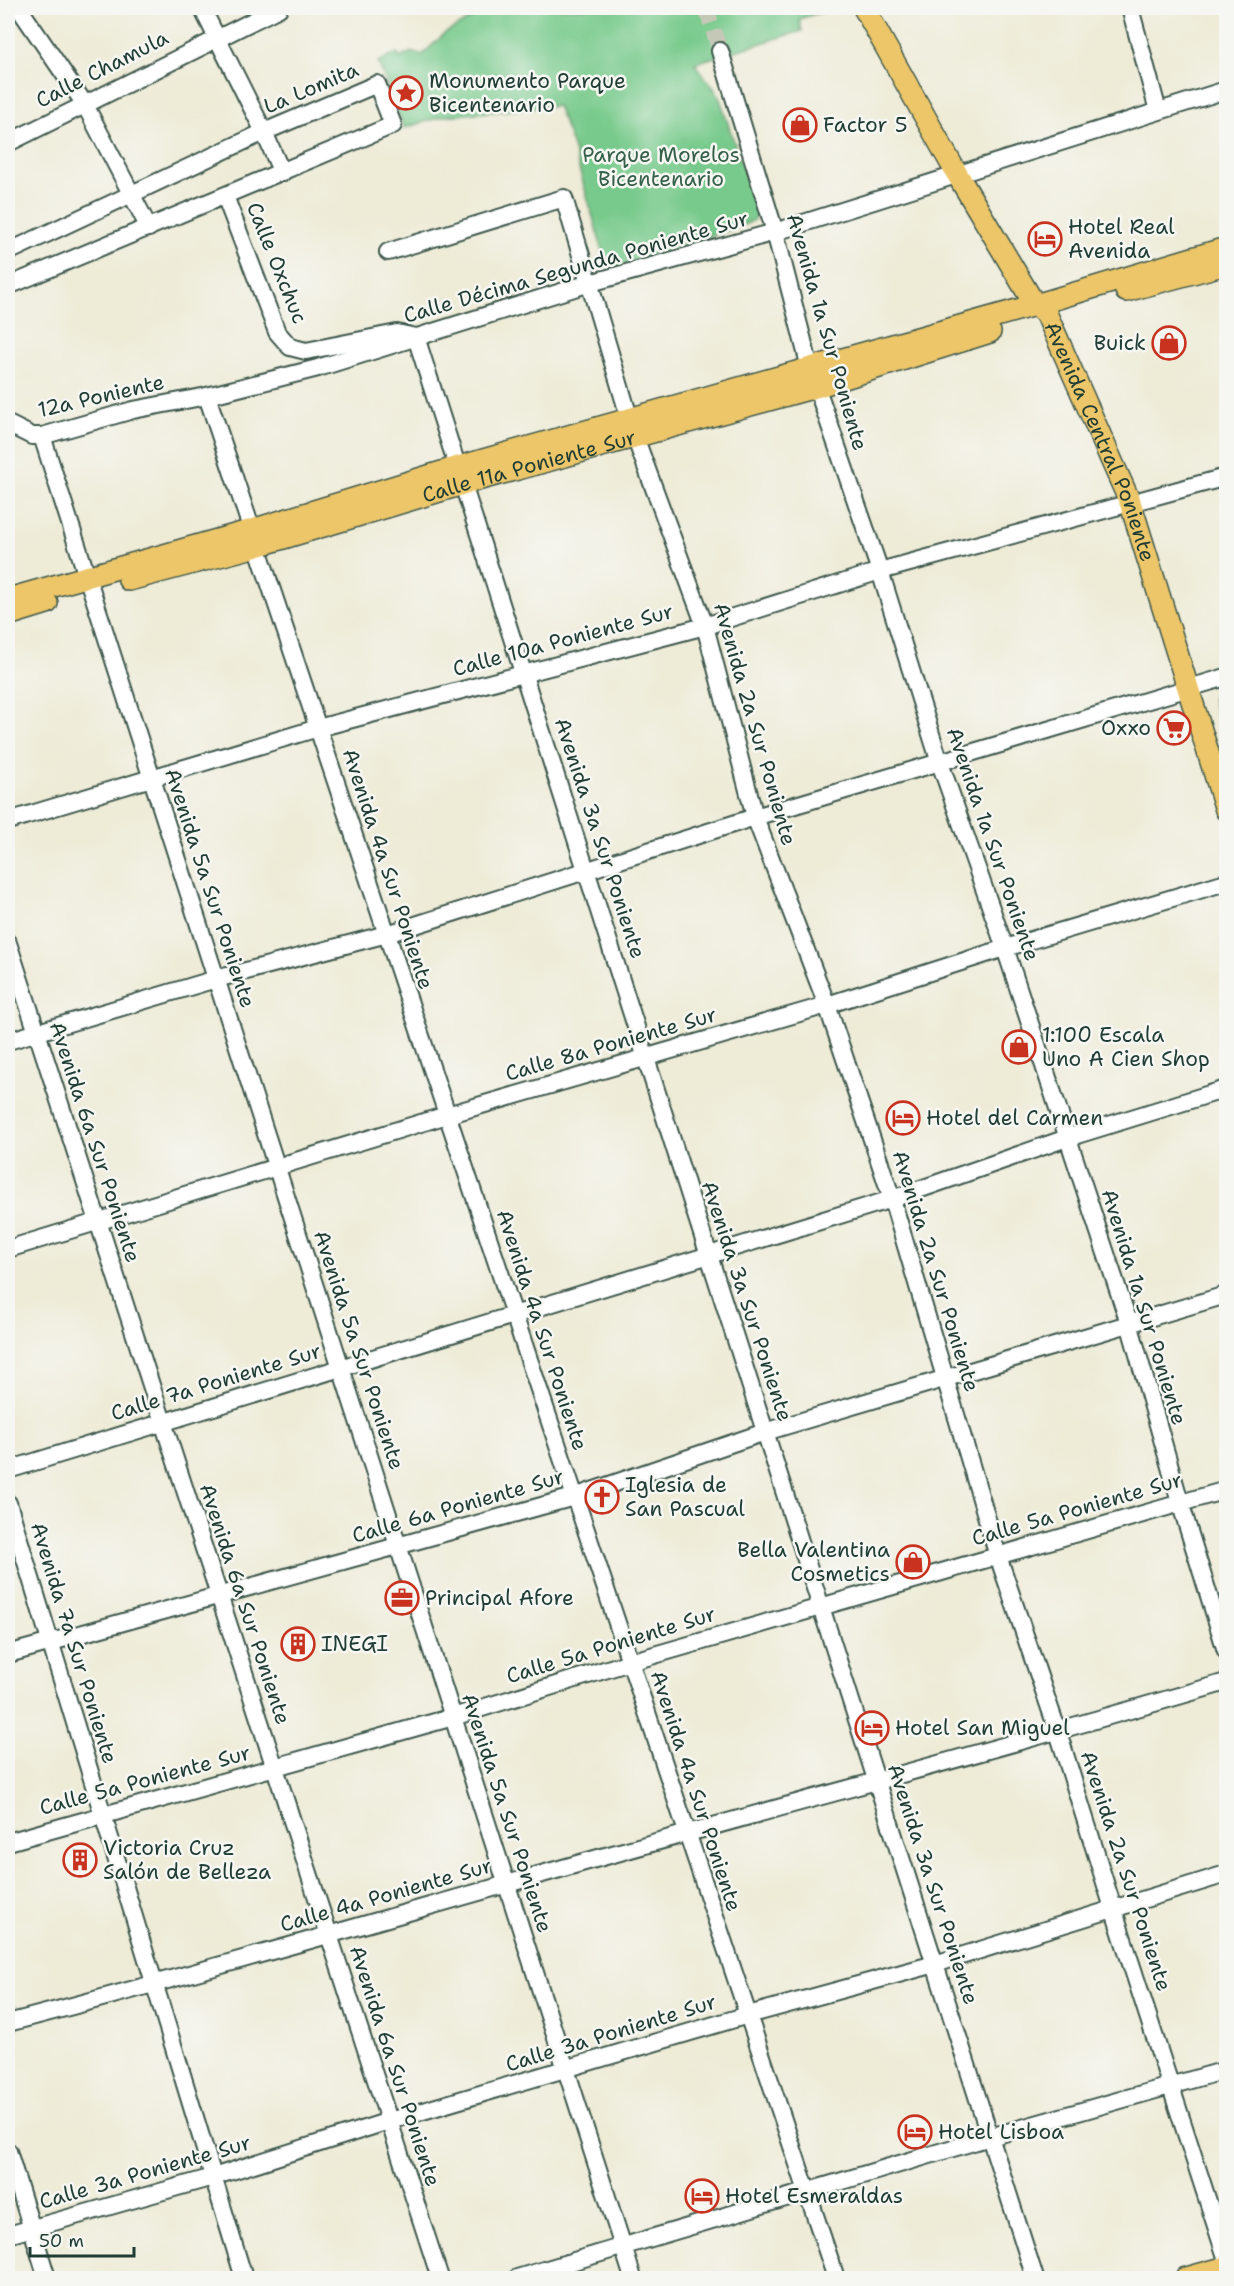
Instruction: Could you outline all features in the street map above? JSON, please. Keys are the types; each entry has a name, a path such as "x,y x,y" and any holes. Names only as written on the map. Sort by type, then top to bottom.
{"main road":[{"name":"Avenida Central Poniente","path":"864,8 957,174 1041,309 1130,502 1227,810"},
{"path":"1121,285 1227,248"},
{"path":"1121,285 1227,264"},
{"name":"Calle 11a Poniente Sur","path":"8,599 89,584 254,538 460,476 813,378 1121,285"},
{"name":"Calle 11a Poniente Sur","path":"8,615 89,584"},
{"path":"1186,2278 1227,2266"}],"street":[{"path":"8,14 19,8 84,103 149,228"},
{"path":"202,8 282,172"},
{"name":"Calle Chamula","path":"8,143 84,103 279,8"},
{"path":"1130,8 1158,111"},
{"name":"Avenida 1a Sur Poniente","path":"720,51 775,232 813,378 880,571 940,763 1005,948 1129,1323 1180,1502 1227,1651"},
{"name":"La Lomita","path":"8,252 132,192 377,84 393,125 8,286"},
{"name":"Calle Décima Segunda Poniente Sur","path":"207,396 318,368 590,283 775,232 1227,90"},
{"name":"Calle Oxchuc","path":"225,196 277,332 290,346 306,351 397,333 416,337"},
{"name":"Avenida 2a Sur Poniente","path":"388,252 564,198 633,428 705,626 755,818 827,1005 892,1199 998,1556 1058,1732 1227,2257"},
{"name":"Avenida 3a Sur Poniente","path":"416,337 1035,2278"},
{"name":"12a Poniente","path":"8,423 32,436 42,436 133,410 207,396"},
{"name":"Avenida 4a Sur Poniente","path":"207,396 836,2278"},
{"name":"Avenida 5a Sur Poniente","path":"42,436 633,2278"},
{"name":"Calle 10a Poniente Sur","path":"8,820 318,728 705,626 880,571 1227,477"},
{"path":"8,1041 216,979 387,934 755,818 1227,677"},
{"name":"Calle 8a Poniente Sur","path":"8,1249 447,1115 827,1005 1005,948 1227,882"},
{"name":"Avenida 6a Sur Poniente","path":"8,943 440,2278"},
{"name":"Calle 7a Poniente Sur","path":"8,1470 892,1199 1068,1138 1227,1089"},
{"name":"Calle 6a Poniente Sur","path":"8,1654 574,1497 765,1432 1227,1295"},
{"name":"Calle 5a Poniente Sur","path":"8,1842 453,1717 630,1662 1227,1490"},
{"name":"Avenida 7a Sur Poniente","path":"8,1503 244,2278"},
{"name":"Calle 4a Poniente Sur","path":"8,2023 154,1985 687,1833 1058,1732 1227,1682"},
{"name":"Calle 3a Poniente Sur","path":"8,2235 213,2177 389,2121 748,2015 935,1964 1227,1874"},
{"path":"517,2278 990,2137 1227,2070"},
{"path":"8,2151 47,2278"}],"green space":[{"name":"Parque Morelos Bicentenario","path":"490,8 835,8 799,19 802,31 695,63 720,99 757,212 754,220 615,268 606,263 572,144 557,106 444,116 404,128 378,62 397,53 400,58 411,52 422,55 445,33"},
{"path":"1226,693 1226,746 1212,697"}],"tunnel":[{"path":"706,8 720,51"}],"place":[{"name":"Monumento Parque Bicentenario","path":"406,93"},
{"name":"Factor 5","path":"800,125"},
{"name":"Hotel Real Avenida","path":"1045,239"},
{"name":"Buick","path":"1169,343"},
{"name":"Oxxo","path":"1174,728"},
{"name":"1:100 Escala Uno A Cien Shop","path":"1019,1047"},
{"name":"Hotel del Carmen","path":"903,1118"},
{"name":"Iglesia de San Pascual","path":"602,1497"},
{"name":"Bella Valentina Cosmetics","path":"913,1562"},
{"name":"Principal Afore","path":"402,1598"},
{"name":"INEGI","path":"298,1644"},
{"name":"Hotel San Miguel","path":"872,1728"},
{"name":"Victoria Cruz Salón de Belleza","path":"80,1860"},
{"name":"Hotel Lisboa","path":"915,2132"},
{"name":"Hotel Esmeraldas","path":"702,2196"}]}
